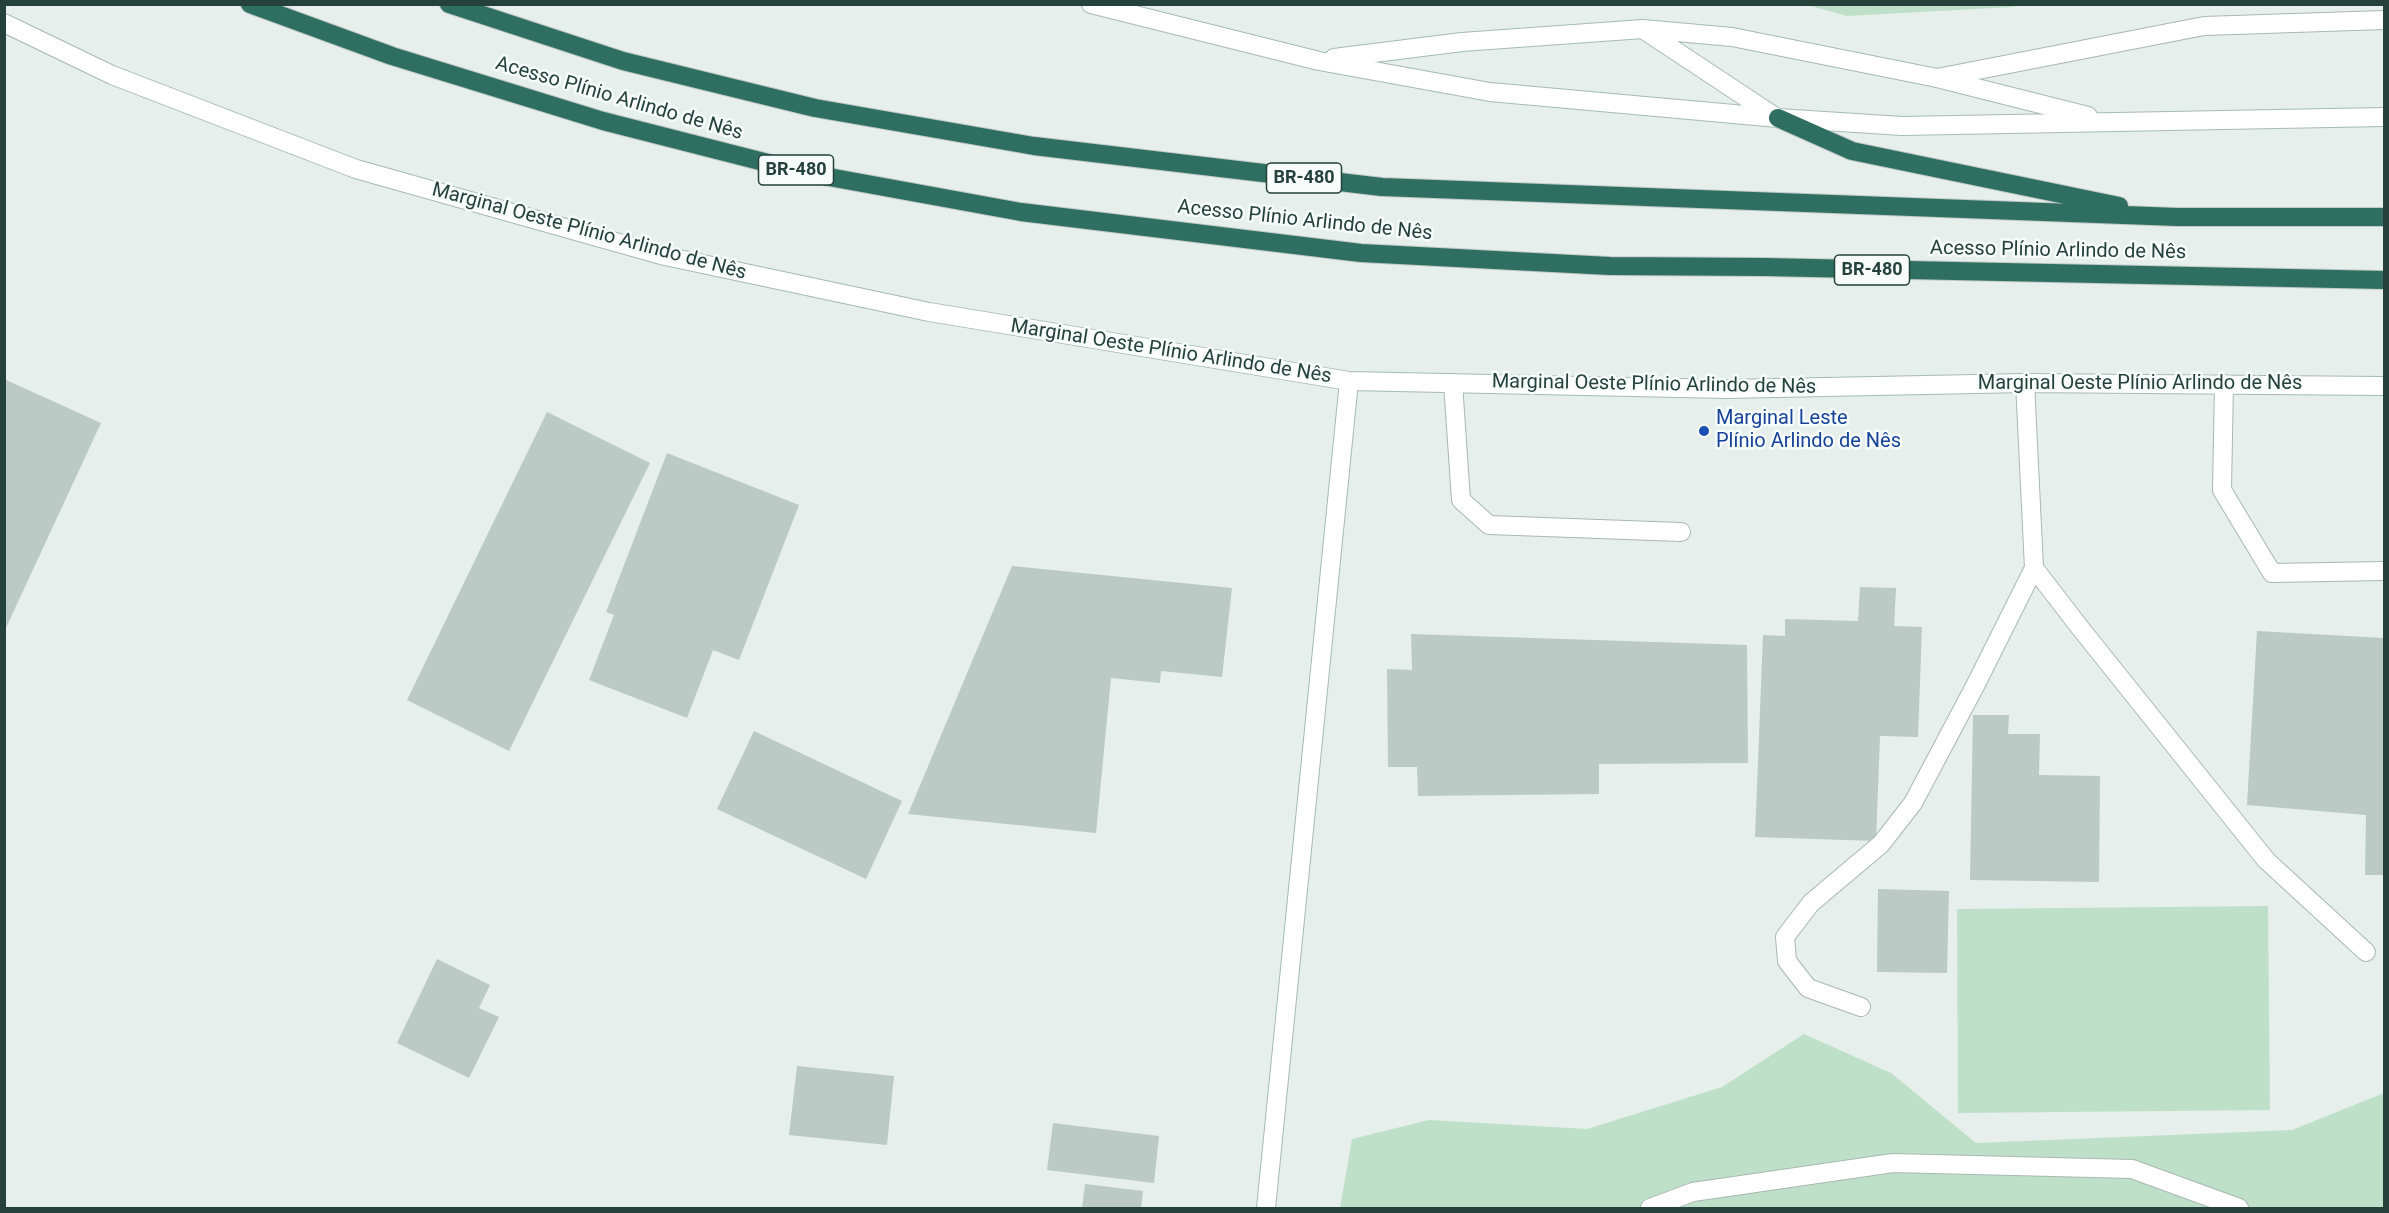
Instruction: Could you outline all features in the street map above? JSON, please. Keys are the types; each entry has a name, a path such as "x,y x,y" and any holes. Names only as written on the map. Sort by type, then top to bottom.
{"highway":[{"name":"Acesso Plínio Arlindo de Nês","path":"250,4 392,56 603,121 807,173 1021,212 1360,254 1610,267 2385,280"},
{"name":"Acesso Plínio Arlindo de Nês","path":"449,4 623,61 814,108 1034,146 1383,187 2177,217 2385,217"},
{"path":"1778,118 1852,151 2177,217"}],"main road":[{"path":"1091,4 1315,60 1490,92 1778,118 1902,126 2385,117"},
{"path":"1937,78 2204,26 2385,20"},
{"name":"Marginal Oeste Plínio Arlindo de Nês","path":"4,23 112,75 356,169 665,256 929,312 1349,381 1726,389 2025,383 2385,386"},
{"path":"1315,60 1462,42 1643,29 1732,37 1937,78 2110,122"},
{"path":"1643,29 1778,118"},
{"path":"1266,1209 1349,381"},
{"path":"1453,383 1461,500 1489,525 1682,532"},
{"path":"1861,1007 1808,988 1787,961 1785,937 1811,903 1881,844 1912,802 1975,686 2034,567 2025,383"},
{"path":"2224,384 2222,490 2272,573 2385,571"},
{"path":"2034,567 2266,860 2366,952"},
{"path":"1650,1209 1693,1192 1893,1163 2132,1169 2240,1209"}],"green space":[{"path":"2021,4 2012,7 1847,16 1807,5"},
{"path":"2268,906 2270,1110 1958,1113 1957,909"},
{"path":"1804,1034 1891,1073 1976,1143 2292,1130 2384,1093 2384,1208 1340,1208 1352,1139 1429,1120 1587,1129 1722,1087"}],"building":[{"path":"4,379 101,423 4,632"},
{"path":"547,412 650,463 509,751 407,700"},
{"path":"667,453 799,505 739,660 713,650 687,718 589,680 614,615 606,612"},
{"path":"1012,566 1232,588 1222,677 1161,671 1160,683 1111,678 1096,833 908,814"},
{"path":"1860,587 1896,588 1894,626 1922,627 1918,737 1880,736 1876,841 1755,837 1763,635 1785,636 1785,619 1858,621"},
{"path":"2257,631 2384,638 2384,875 2365,875 2366,815 2247,805"},
{"path":"1411,634 1747,645 1748,763 1599,764 1599,794 1418,796 1417,767 1388,767 1387,669 1412,670"},
{"path":"1973,715 2009,715 2008,734 2040,734 2039,775 2100,776 2099,882 1970,880"},
{"path":"754,731 902,801 866,879 717,809"},
{"path":"1878,889 1949,891 1947,973 1877,972"},
{"path":"437,959 490,985 479,1008 499,1017 469,1078 397,1043"},
{"path":"797,1066 894,1076 887,1145 789,1135"},
{"path":"1053,1123 1159,1136 1154,1183 1047,1170"},
{"path":"1085,1184 1143,1191 1141,1208 1082,1208"}],"place":[{"name":"Marginal Leste Plínio Arlindo de Nês","path":"1704,431"}]}
